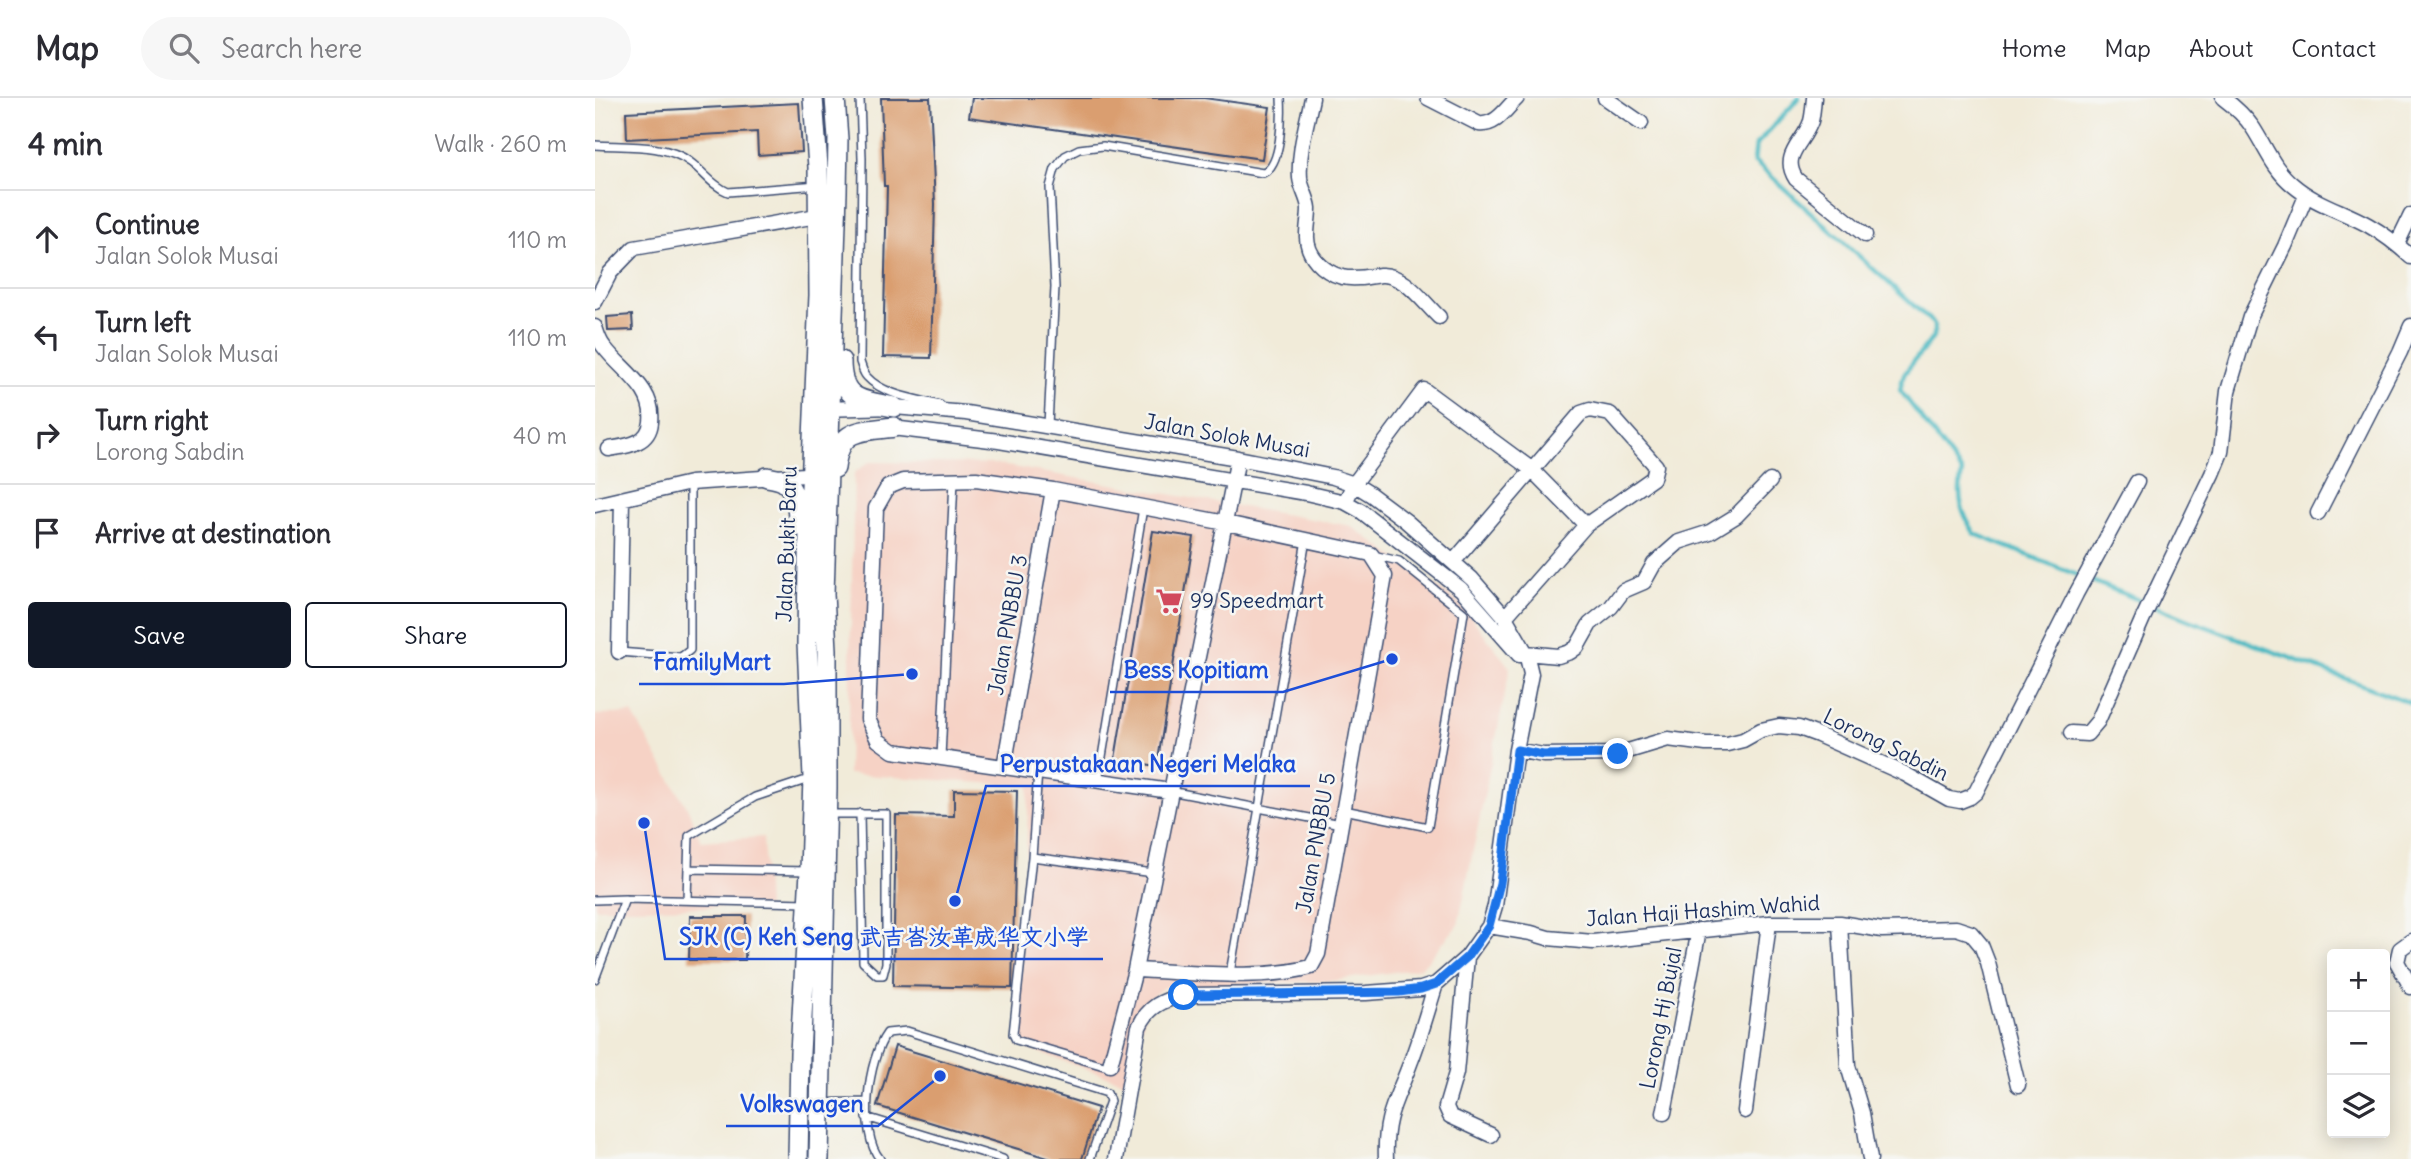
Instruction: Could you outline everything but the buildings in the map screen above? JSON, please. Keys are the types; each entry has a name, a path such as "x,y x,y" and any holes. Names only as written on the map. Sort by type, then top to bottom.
{"main road":[{"name":"Jalan Bukit Baru","path":"813,98 828,188 834,357 821,418"},
{"name":"Jalan Bukit Baru","path":"798,1159 813,777 808,571 819,474 821,418 817,216 828,188 838,139 835,98"},
{"path":"828,188 843,272 841,380 853,397 894,407"},
{"path":"827,650 837,452 847,437 859,432 894,427"},
{"name":"Jalan Bukit Baru","path":"819,474 827,650 820,1159"},
{"path":"767,477 784,482 794,494 798,509 797,599 800,643 809,683"}],"street":[{"path":"1312,98 1300,163 1302,186 1309,204 1307,238 1310,252 1328,271 1343,277 1382,275 1400,279 1439,317"},
{"path":"1428,98 1485,125 1492,123 1517,98"},
{"path":"1605,98 1641,123"},
{"path":"1814,98 1811,121 1791,154 1791,173 1865,235"},
{"path":"2223,98 2241,112 2289,183 2306,196 2367,225 2397,244 2411,257"},
{"path":"2071,733 2087,734 2098,721 2221,453 2228,391 2250,317 2306,196"},
{"path":"2397,244 2411,215"},
{"path":"595,306 610,273 634,248 817,216"},
{"path":"2318,513 2411,326"},
{"path":"595,327 602,345 634,379 647,396 652,410 650,428 645,438 609,449"},
{"path":"1345,502 1354,484 1424,390 1531,469 1586,525"},
{"name":"Jalan Solok Musai","path":"821,418 894,407 967,413 1238,457 1333,477 1354,484 1406,521 1454,561 1505,617 1526,653 1531,674 1517,750 1500,883 1489,926 1467,957 1436,984 1421,989 1388,992 1184,995 1168,998 1155,1005 1144,1015 1139,1027 1116,1159"},
{"path":"1454,561 1581,413 1599,410 1610,414 1656,466 1653,478 1586,525 1505,617"},
{"name":"Jalan Solok Musai","path":"821,418 999,441 1345,502 1361,511 1461,590 1492,623 1531,674"},
{"path":"1110,1065 1135,970 1238,457"},
{"path":"595,505 690,483 819,474"},
{"path":"1170,791 893,751 878,740 868,719 876,508 888,487 903,481 976,479 1053,490 1371,554"},
{"path":"1526,653 1558,656 1577,648 1590,624 1611,607 1623,591 1647,579 1654,564 1679,542 1710,532 1736,516 1770,481"},
{"name":"Lorong Sabdin","path":"1517,750 1543,755 1618,754 1668,739 1727,744 1779,726 1799,728 1905,774 1949,799 1960,801 1970,797 1976,792 2076,594 2137,482"},
{"name":"Jalan PNBBU 3","path":"1004,767 1053,490"},
{"path":"619,652 622,499"},
{"name":"Jalan PNBBU 5","path":"1135,970 1292,972 1311,967 1318,954 1385,576 1371,554"},
{"path":"1745,1111 1769,923"},
{"name":"Jalan Haji Hashim Wahid","path":"1489,926 1548,938 1593,942 1769,923 1840,923 1882,930 1947,927 1971,933 1988,963 2018,1085"},
{"path":"1840,923 1848,1066 1863,1113 1870,1159"},
{"name":"Lorong Hj Bujal","path":"1664,1113 1699,930"},
{"path":"2411,941 2400,949 2397,961 2411,987"},
{"path":"1467,957 1457,1061 1446,1107 1450,1116 1491,1135"},
{"path":"1386,1159 1387,1125 1392,1103 1411,1063 1436,984"}],"lane":[{"path":"860,98 860,362 865,376 891,391 967,413"},
{"path":"1048,425 1055,287 1050,187 1055,169 1065,156 1079,149 1103,146 1263,173 1269,171 1275,160 1282,98"},
{"path":"595,145 662,150 677,155 690,162 716,187 728,192 828,188"},
{"path":"941,758 954,480"},
{"path":"619,652 681,657 690,650 690,483"},
{"path":"1098,782 1143,508"},
{"path":"1230,973 1306,540"},
{"path":"1170,791 1259,809 1428,827 1464,613 1399,561 1371,554"},
{"path":"1038,771 1032,857 1013,1034 1016,1040 1104,1066 1110,1065"},
{"path":"687,899 689,836 755,797 813,777"},
{"path":"826,814 860,813 887,814 886,963 883,975 877,975 863,962 860,813"},
{"path":"1032,857 1153,873"},
{"path":"688,869 810,871"},
{"path":"595,979 625,898"},
{"path":"595,900 625,898 808,903"},
{"path":"880,1159 873,1151 866,1117 866,1102 880,1043 887,1033 907,1031 1107,1093 1110,1101 1090,1159"},
{"path":"799,1103 866,1102"},
{"path":"866,1117 1003,1159"}],"shaded area":[{"path":"869,462 995,464 1351,526 1461,604 1510,668 1458,925 1421,968 1331,981 1164,987 1149,999 1127,1083 1018,1045 1029,786 848,774 854,473"},
{"path":"632,713 688,809 701,841 763,837 767,907 595,908 595,715"}],"waterway":[{"path":"1799,98 1756,145 1754,161 1934,324 1934,336 1904,374 1900,390 1962,472 1961,505 1975,534 2194,622 2411,703"}],"place":[{"name":"99 Speedmart","path":"1169,601"},
{"name":"Bess Kopitiam","path":"1392,659"},
{"name":"FamilyMart","path":"912,674"},
{"name":"SJK (C) Keh Seng 武吉峇汝革成华文小学","path":"644,823"},
{"name":"Perpustakaan Negeri Melaka","path":"955,901"},
{"name":"Volkswagen","path":"940,1076"}],"route":[{"path":"1184,995 1399,992 1436,984 1467,957 1489,926 1500,883 1517,750 1543,755 1618,754"}]}
